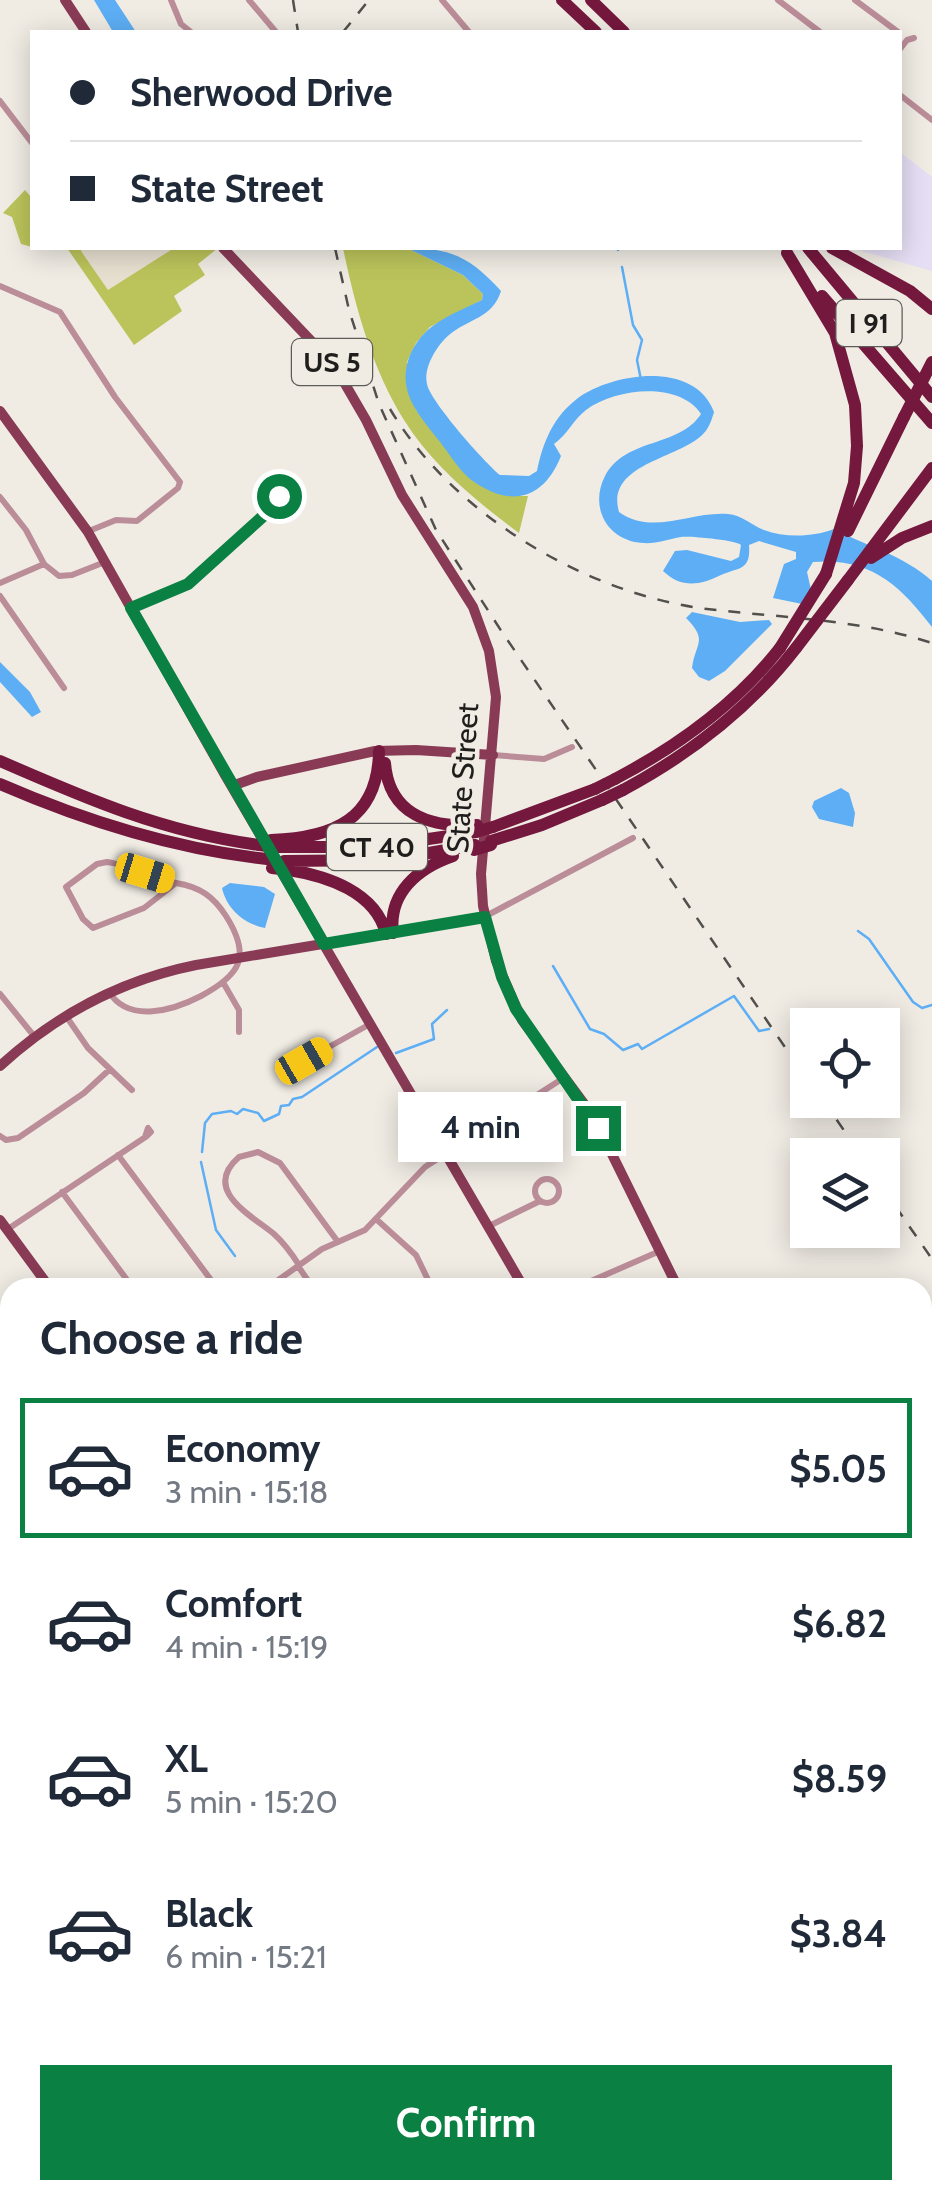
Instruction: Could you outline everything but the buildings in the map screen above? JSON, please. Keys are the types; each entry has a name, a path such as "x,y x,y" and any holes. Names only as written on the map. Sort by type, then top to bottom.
{"highway":[{"path":"562,0 594,30"},
{"path":"590,0 622,30"},
{"path":"785,250 831,326 852,388 856,460 850,516"},
{"name":"I 91","path":"785,250 932,423"},
{"name":"I 91","path":"810,250 932,397"},
{"path":"836,250 910,291 932,309"},
{"path":"619,785 719,711 746,688 780,648 826,574 850,516 881,465 932,362"},
{"path":"906,418 932,381"},
{"path":"389,934 394,908 412,880 434,863 475,838 519,826 668,764 722,726 766,685 932,468"},
{"path":"848,580 876,554 932,526"},
{"path":"382,751 388,784 403,806 475,838"},
{"path":"265,843 322,832 358,814 374,789 382,751"},
{"name":"CT 40","path":"0,760 112,810 203,836 265,843 374,847 475,838"},
{"path":"0,784 177,853 278,864 321,877 353,892 377,914 389,934"},
{"path":"492,834 519,826"},
{"name":"CT 40","path":"278,864 388,860 492,834"}],"main road":[{"path":"72,4 85,30"},
{"name":"State Street","path":"225,250 334,365 402,496 474,607 495,686 493,756 481,868 485,917 502,977 516,1009 606,1140 673,1278"},
{"path":"0,411 106,562 518,1278"},
{"path":"232,786 270,774 382,751 493,756"},
{"path":"1,1064 65,1016 109,992 170,970 485,917"},
{"path":"2,1223 43,1278"}],"street":[{"path":"172,0 181,24 189,30"},
{"path":"249,0 274,30"},
{"path":"442,0 468,30"},
{"path":"778,0 817,30"},
{"path":"855,0 897,30"},
{"path":"902,97 932,120"},
{"path":"0,101 30,140"},
{"path":"0,286 60,312 115,397 180,482 178,488 137,521 116,520 88,532"},
{"path":"0,497 26,530 44,564 59,576 106,562"},
{"path":"131,608 188,584 281,500"},
{"path":"0,582 44,564"},
{"path":"0,596 64,688"},
{"path":"493,756 548,758 572,748"},
{"path":"485,917 632,838"},
{"path":"109,992 123,1005 163,1011 182,1006 224,984 236,971 240,958 235,932 205,891 107,862 97,864 66,886 92,928 144,908 176,883"},
{"path":"224,984 240,1010 239,1032"},
{"path":"0,994 34,1036"},
{"path":"65,1016 88,1048 132,1090"},
{"path":"288,1065 304,1061 371,1024"},
{"path":"0,1136 6,1140 18,1138 84,1093 109,1070"},
{"path":"280,1278 365,1230 413,1178 565,1076"},
{"path":"2,1223 62,1192 145,1137"},
{"path":"306,1278 284,1244 231,1199 226,1180 228,1170 239,1157 258,1152 280,1163 338,1242"},
{"path":"118,1155 210,1278"},
{"path":"62,1192 126,1278"},
{"path":"489,1226 540,1201"},
{"path":"376,1219 416,1256 427,1278"},
{"path":"597,1278 660,1251"}],"shaded area":[{"path":"902,154 932,177 932,271 858,250 902,250"},
{"path":"81,250 171,250 108,291"}],"green space":[{"path":"25,190 30,196 30,246 21,244 12,217 3,213"},
{"path":"68,250 81,250 108,290 171,250 216,250 198,264 205,275 174,296 182,311 134,345"},
{"path":"343,250 411,250 463,275 483,294 482,300 430,327 407,362 416,410 470,478 508,496 528,496 519,533 456,482 415,437 383,380 353,292"}],"water":[{"path":"94,0 115,0 135,30 112,30"},
{"path":"411,250 436,250 460,257 501,291 486,313 444,339 432,357 426,378 430,392 447,417 500,475 529,476 537,471 556,422 578,398 612,382 653,376 672,378 704,396 714,412 711,420 706,431 693,442 634,472 623,483 618,496 619,512 645,522 728,514 772,533 790,535 834,529 897,558 932,581 932,627 895,587 851,564 813,562 807,572 812,594 802,604 773,598 784,564 796,559 796,552 759,541 749,545 748,560 742,567 691,584 677,581 663,571 675,551 687,550 731,561 739,557 741,545 686,537 643,543 630,541 611,529 600,510 605,476 626,455 680,433 701,414 678,396 663,392 630,393 586,410 554,444 561,456 554,471 535,491 511,496 498,494 470,479 418,412 406,384 408,361 424,334 447,317 482,300 483,294 463,275"},
{"path":"692,612 740,622 769,620 772,624 725,671 709,681 692,668 699,637 686,618"},
{"path":"0,662 30,692 41,712 32,717 0,682"},
{"path":"841,788 849,793 855,813 853,827 819,819 812,807 814,801"},
{"path":"230,883 264,887 275,894 265,928 233,909 222,888"}],"waterway":[{"path":"622,267 633,325 642,340 637,360 641,380"},
{"path":"858,931 869,939 913,1002 922,1008 932,1005"},
{"path":"553,966 590,1029 604,1034 623,1050 638,1044 642,1049 734,996 759,1031 769,1029"},
{"path":"396,1053 434,1039 432,1024 447,1010"},
{"path":"202,1152 205,1123 212,1114 237,1114 243,1109 258,1113 264,1121 279,1114 281,1106 289,1105 377,1047"},
{"path":"201,1162 216,1230 235,1256"}],"railway":[{"path":"293,0 298,30"},
{"path":"345,30 369,0"},
{"path":"335,250 349,310 379,404 436,530 790,1055"},
{"path":"390,409 449,483 486,515 571,567 662,600 707,609 849,624 932,643"},
{"path":"835,1118 849,1138"},
{"path":"900,1213 932,1259"}],"route":[{"path":"279,496 281,500 188,584 131,608 324,944 485,917 502,977 516,1009 598,1128"}]}
